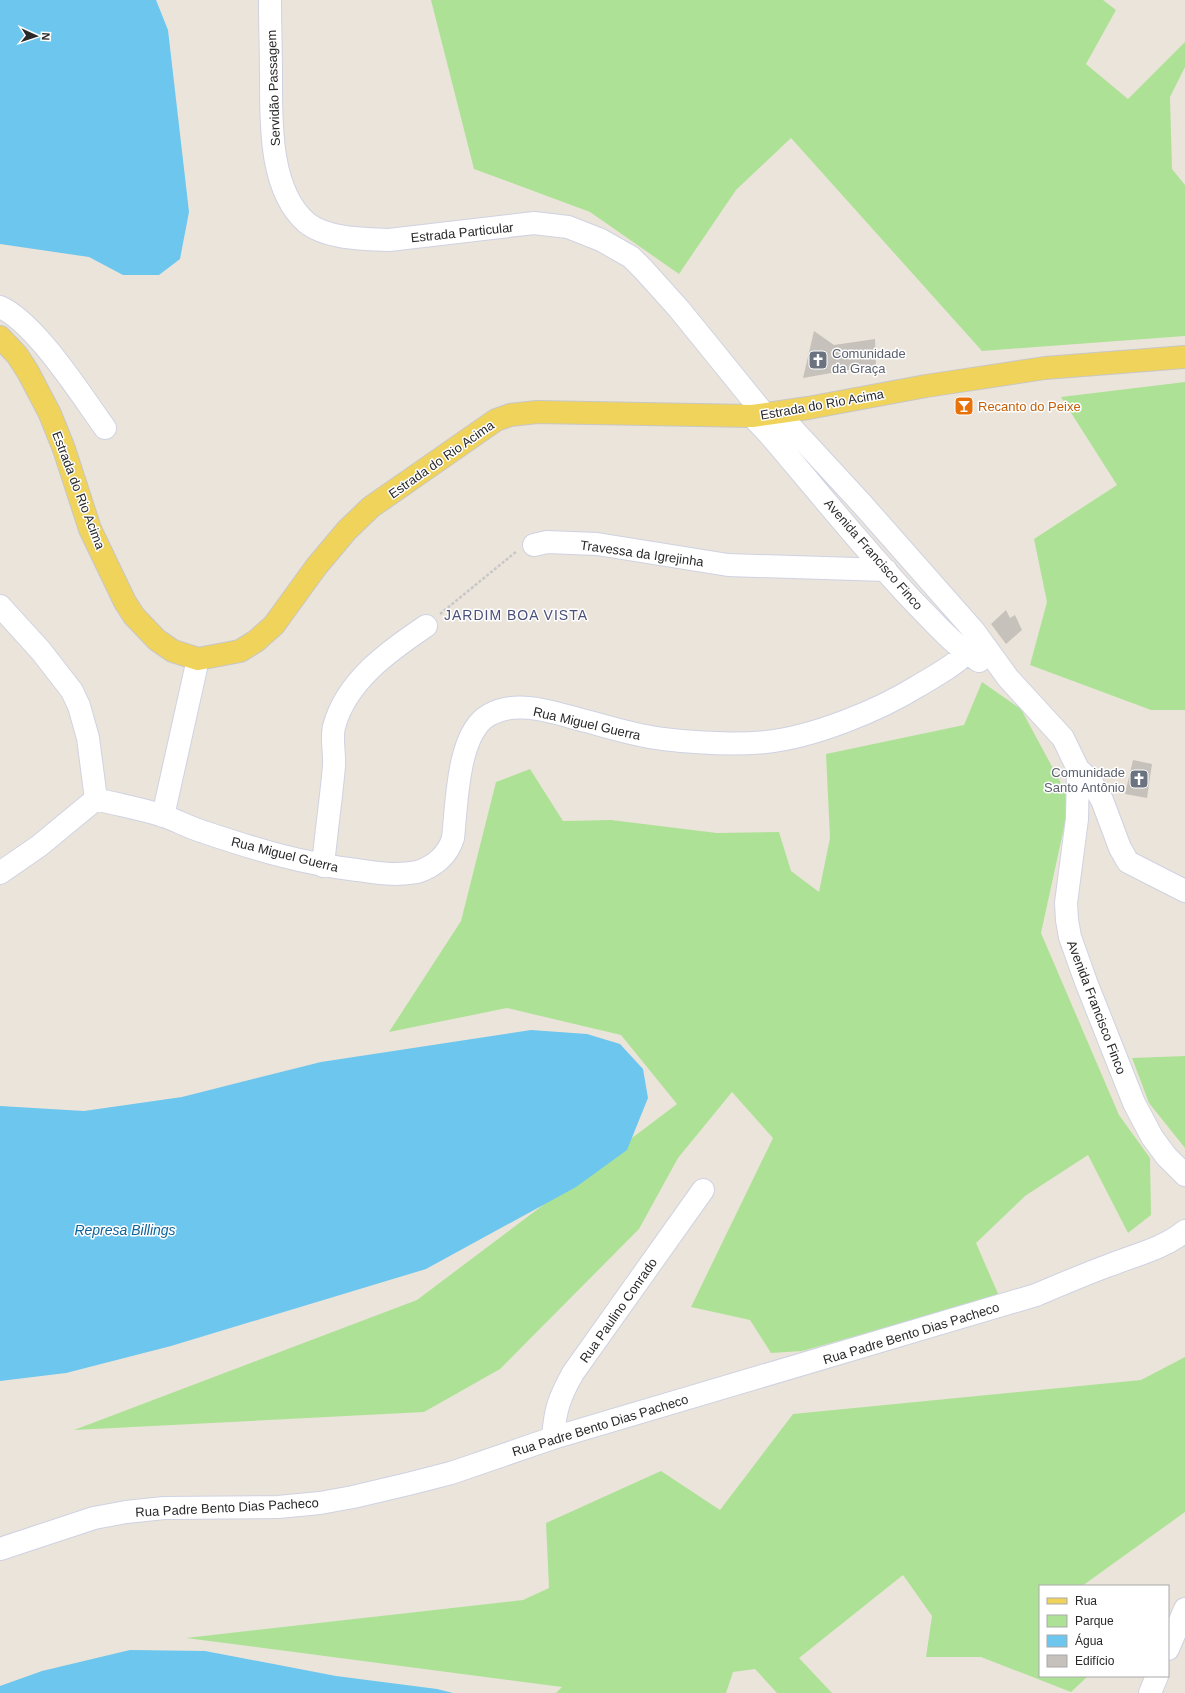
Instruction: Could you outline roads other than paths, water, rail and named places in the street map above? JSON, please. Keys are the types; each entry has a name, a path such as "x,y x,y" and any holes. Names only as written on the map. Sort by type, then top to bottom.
{"main road":[{"name":"Estrada do Rio Acima","path":"0,337 17,355 28,372 50,414 64,449 90,529 125,602 134,616 157,640 173,651 198,659 240,651 256,641 274,625 316,567 347,530 371,507 496,420 510,415 537,412 765,415 926,386 1045,368 1100,362 1185,357"}],"street":[{"name":"Servidão Passagem","path":"270,0 272,138 277,163 282,184 297,213 308,223 321,231"},
{"name":"Estrada Particular","path":"321,231 367,240 390,240 534,223 568,227 601,240"},
{"name":"Avenida Francisco Finco","path":"601,240 631,257 643,269 679,308 765,415 857,498 974,630 1008,678 1063,738 1078,768 1078,820 1066,903 1070,937 1086,982 1134,1103 1152,1137 1166,1156 1185,1175"},
{"path":"0,307 8,311 39,339 105,428"},
{"name":"Avenida Francisco Finco","path":"765,415 769,434 886,570 943,631 966,653 1008,678"},
{"name":"Travessa da Igrejinha","path":"534,545 548,542 597,544 728,565 886,570"},
{"path":"0,606 41,651 72,691 88,738 96,799 39,846 0,873"},
{"path":"323,866 334,765 334,728 338,714 350,693 373,666 398,645 426,626"},
{"path":"966,653 973,640 974,630"},
{"name":"Rua Miguel Guerra","path":"96,799 163,816 202,832 323,866 383,874 397,874 430,867 450,848 453,838 462,756 469,738 484,719 497,711 521,708 552,712 639,735 663,739 708,743 766,742 811,733 868,712 904,695 936,676 966,653"},
{"path":"163,816 198,659"},
{"path":"1078,768 1090,780 1102,800 1120,848 1128,862 1185,891"},
{"name":"Rua Paulino Conrado","path":"553,1438 555,1418 560,1396 573,1373 703,1190"},
{"name":"Rua Padre Bento Dias Pacheco","path":"0,1549 94,1518 126,1512 164,1508 278,1507 320,1502 353,1497 451,1473 553,1438 1036,1295 1110,1264 1174,1240 1185,1231"},
{"path":"1169,1647 1185,1609"},
{"path":"1150,1693 1157,1677"}],"water":[{"path":"0,0 156,0 168,30 189,212 180,259 159,275 123,275 89,257 0,244"},
{"name":"Represa Billings","path":"531,1030 587,1034 620,1044 643,1069 648,1098 627,1150 576,1187 426,1269 171,1346 66,1373 0,1381 0,1106 84,1111 182,1097 321,1062"},
{"path":"130,1650 205,1651 336,1676 437,1689 453,1693 0,1693 0,1686 42,1671"}],"place":[{"name":"Comunidade da Graça","path":"818,360"},
{"name":"Recanto do Peixe","path":"964,406"},
{"name":"Comunidade Santo Antônio","path":"1139,779"}],"district":[{"name":"JARDIM BOA VISTA","path":"516,615"}]}
